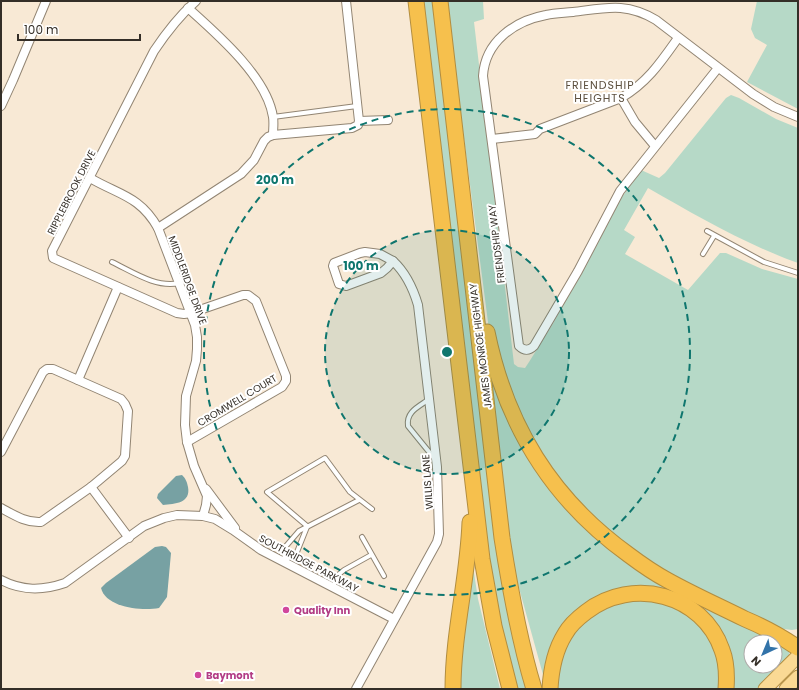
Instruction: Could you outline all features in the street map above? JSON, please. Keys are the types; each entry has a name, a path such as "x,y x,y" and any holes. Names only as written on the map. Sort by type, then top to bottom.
{"highway":[{"path":"416,1 471,477 486,589 510,689"},
{"name":"JAMES MONROE HIGHWAY","path":"440,1 502,538 522,641 534,689"},
{"path":"467,234 493,361 501,386 521,433 549,476 583,516 602,535 640,563 682,588 771,630 798,648"},
{"path":"453,689 455,654 470,530 471,477"},
{"path":"550,689 555,658 565,633 572,624 591,608 604,600 618,595 636,592 648,592 676,601 689,608 708,625 722,651 727,677 726,689"},
{"path":"771,630 786,633 798,632"}],"main road":[{"path":"765,689 798,656"},
{"path":"786,689 798,677"}],"street":[{"path":"1,106 46,1"},
{"name":"RIPPLEBROOK DRIVE","path":"191,314 177,313 53,258 52,251 154,51 164,36 196,1"},
{"path":"158,228 241,174 254,160 264,141 273,135 352,128 358,125 359,121 346,1"},
{"name":"FRIENDSHIP WAY","path":"718,68 620,191 556,309 534,346 526,350 519,346 483,76 486,57 495,43 510,30 522,23 546,15 610,7 622,8 645,14 656,20 753,94 774,107 798,117"},
{"path":"188,8 222,38 252,74 270,104 273,117 273,135"},
{"path":"492,139 535,134 540,129 621,98 637,88 651,74 678,38"},
{"path":"621,98 635,122 655,146"},
{"path":"359,121 388,120"},
{"name":"MIDDLERIDGE DRIVE","path":"90,178 137,202 145,209 158,228 191,314 196,331 197,349 196,361 186,396 185,425 187,442 194,466 207,496 203,516"},
{"path":"365,252 380,254 393,261 381,273 346,286 339,284 333,266 334,263 342,259 365,252"},
{"name":"WILLIS LANE","path":"356,689 437,542 439,534 436,460 418,305 410,282 393,261"},
{"path":"78,380 118,287"},
{"name":"CROMWELL COURT","path":"187,442 282,387 286,381 286,376 256,301 253,298 248,295 243,295 191,314"},
{"path":"1,452 43,372 47,369 54,369 121,399 128,411 125,456 122,461 91,487 41,522 34,523 26,521 1,508"},
{"path":"200,480 240,535"},
{"path":"91,487 129,538"},
{"name":"SOUTHRIDGE PARKWAY","path":"1,580 10,585 28,589 54,587 64,583 144,526 164,518 177,515 203,516 215,519 261,550 394,619"}],"lane":[{"path":"273,117 357,106"},
{"path":"706,231 764,262 798,273"},
{"path":"703,254 714,236"},
{"path":"112,262 155,282 167,284 179,283"},
{"path":"430,399 412,411 409,416 408,426 436,460"},
{"path":"307,526 267,492 325,458 350,492 372,509"},
{"path":"284,561 286,546 299,531 359,500"},
{"path":"284,561 297,552 307,526"},
{"path":"362,538 384,576"},
{"path":"332,587 338,575 344,570 371,555"}],"green space":[{"path":"423,1 435,1 528,689 516,689 492,585"},
{"path":"446,1 483,1 484,19 474,22 514,364 518,367 525,368 554,322 617,204 641,170 659,178 665,173 726,98 731,95 776,119 798,128 798,263 740,238 648,188 624,230 635,237 625,254 688,290 720,253 726,253 762,269 798,279 798,629 792,630 776,628 655,568 580,508 526,435 491,345"},
{"path":"757,1 798,1 798,109 747,82 767,45 755,38 751,29"},
{"path":"490,372 536,465 667,589 581,609 547,689 514,570 504,500"},
{"path":"471,553 478,599 500,689 456,689"},
{"path":"625,598 671,604 699,622 716,649 722,689 555,689 559,656 585,618"},
{"path":"695,606 732,617 762,634 743,634 743,674 774,674 759,689 730,689 731,687"},
{"path":"783,646 790,650 788,659 783,664"}],"water":[{"path":"182,475 188,485 187,496 181,502 163,505 157,498 158,494 176,476"},
{"path":"155,547 166,547 171,553 167,597 159,608 143,609 126,607 117,604 104,595 101,588 106,583"}],"place":[{"name":"Quality Inn","path":"286,610"},
{"name":"Baymont","path":"198,675"}],"district":[{"name":"FRIENDSHIP HEIGHTS","path":"600,91"}]}
